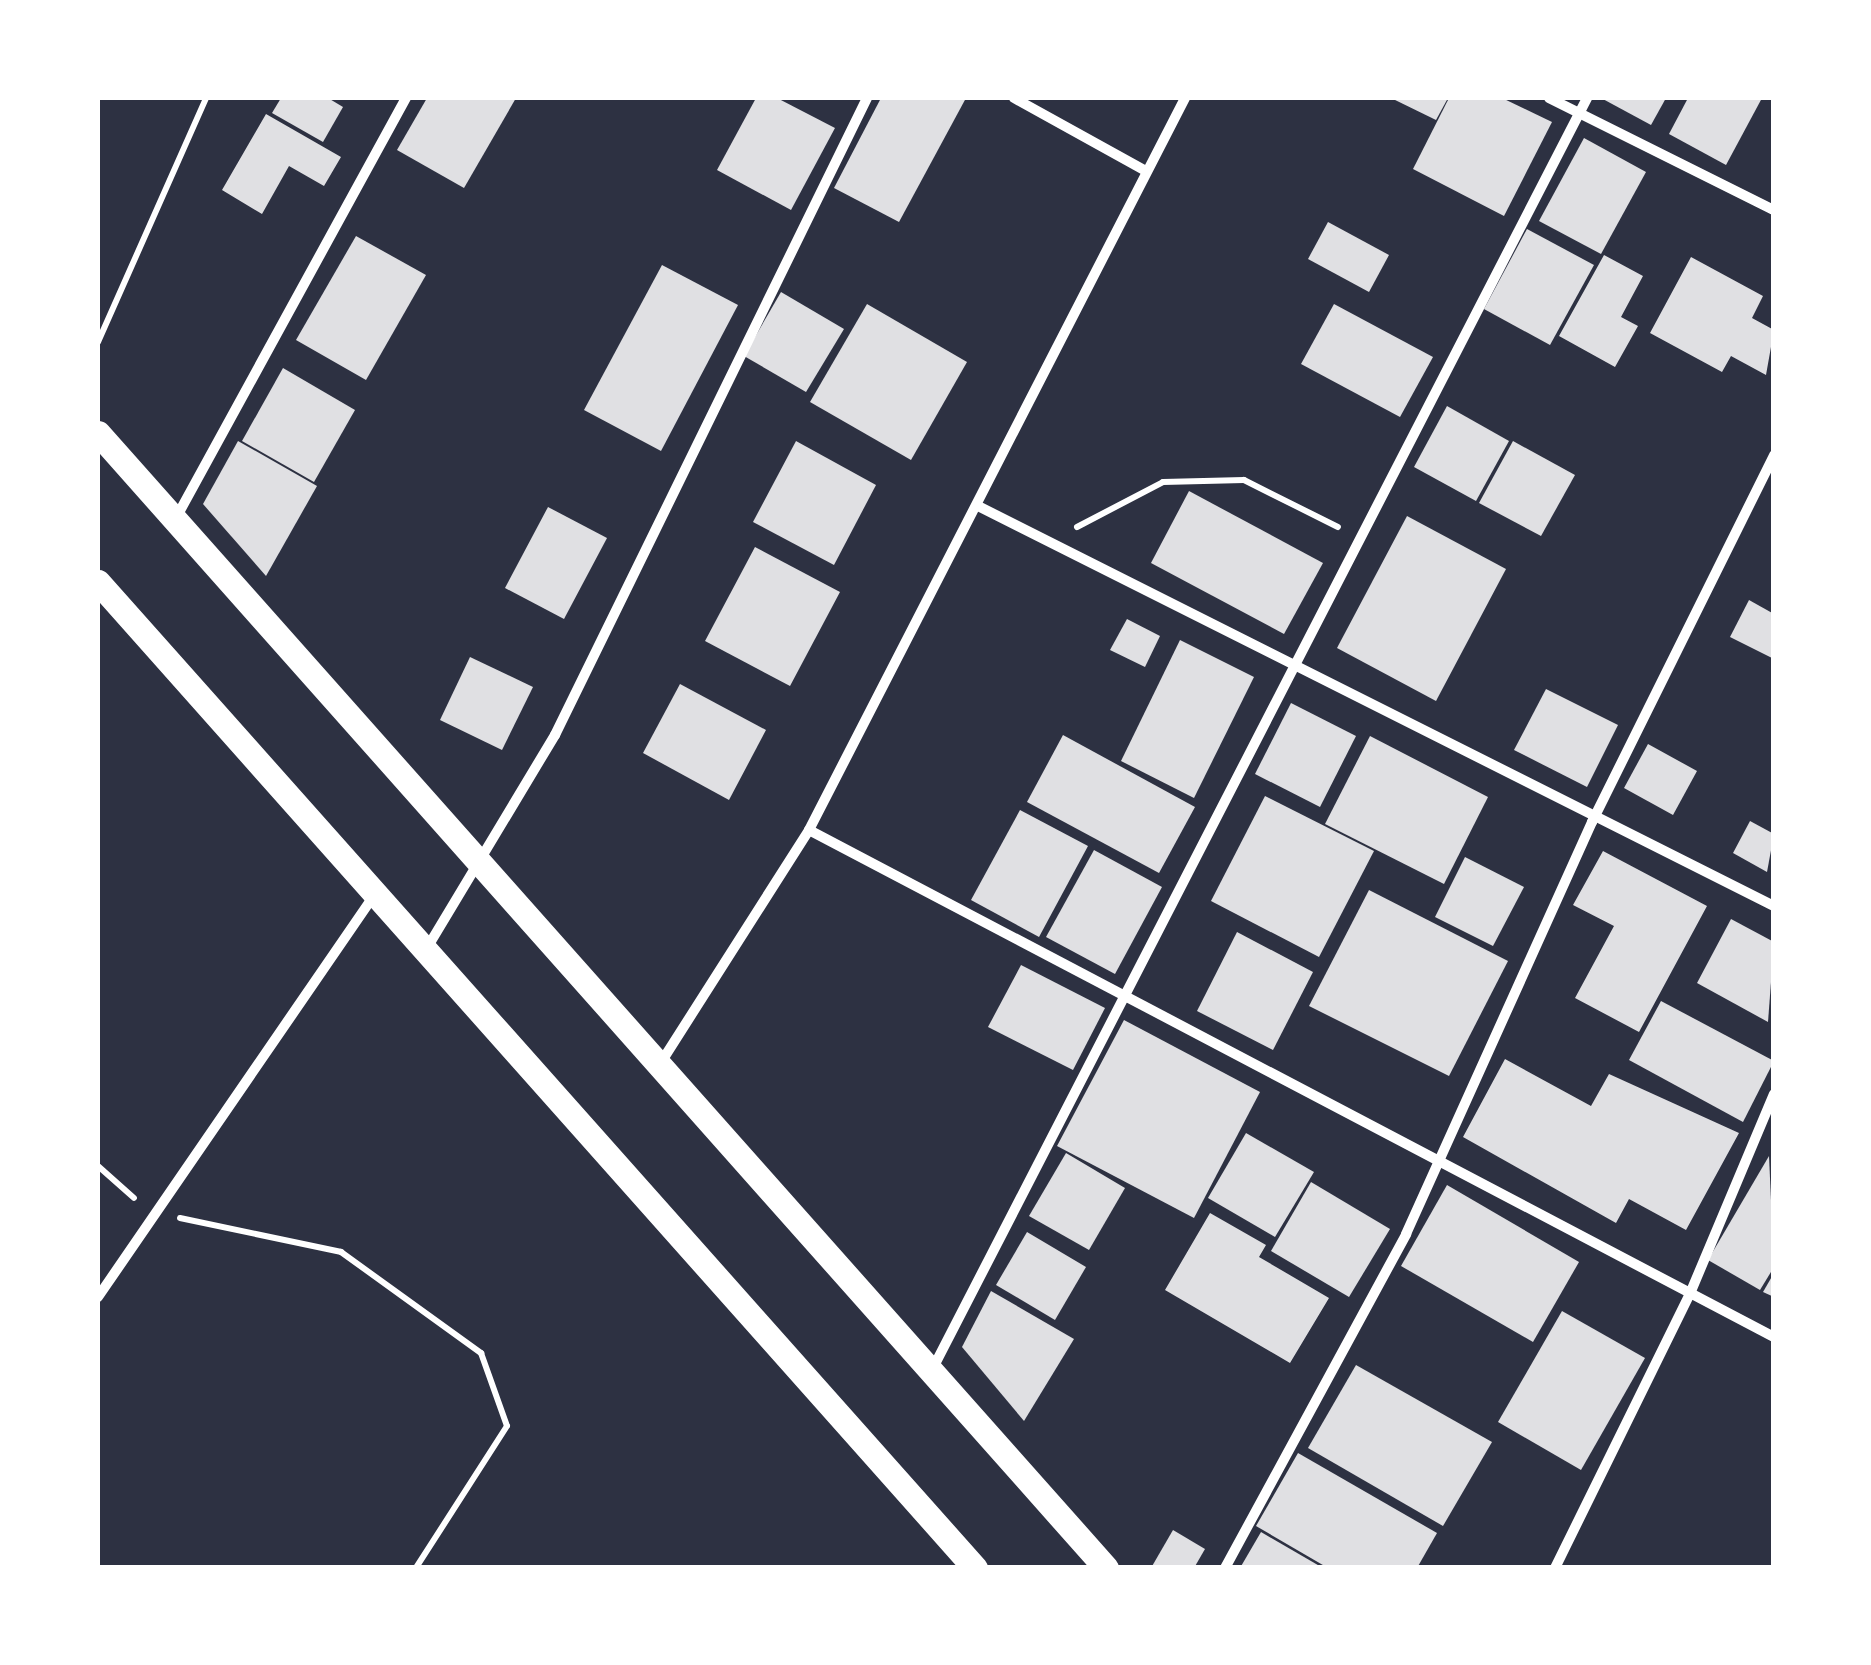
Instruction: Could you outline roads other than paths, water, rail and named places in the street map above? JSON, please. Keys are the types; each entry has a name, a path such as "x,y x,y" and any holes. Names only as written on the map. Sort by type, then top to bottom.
{"main road":[{"path":"98,433 1106,1568"},
{"path":"98,582 975,1568"}],"street":[{"path":"175,522 406,98"},
{"path":"426,949 483,868 868,98"},
{"path":"1014,98 1144,170"},
{"path":"660,1065 809,830 980,507 1144,170 1185,98"},
{"path":"1549,98 1774,210"},
{"path":"932,1371 1587,98"},
{"path":"1225,1568 1443,1158 1592,822 1774,455"},
{"path":"980,507 1592,822 1774,906"},
{"path":"809,830 1126,998 1443,1158 1689,1296 1774,1337"},
{"path":"98,1297 376,892"},
{"path":"1555,1568 1689,1296 1774,1094"}]}
